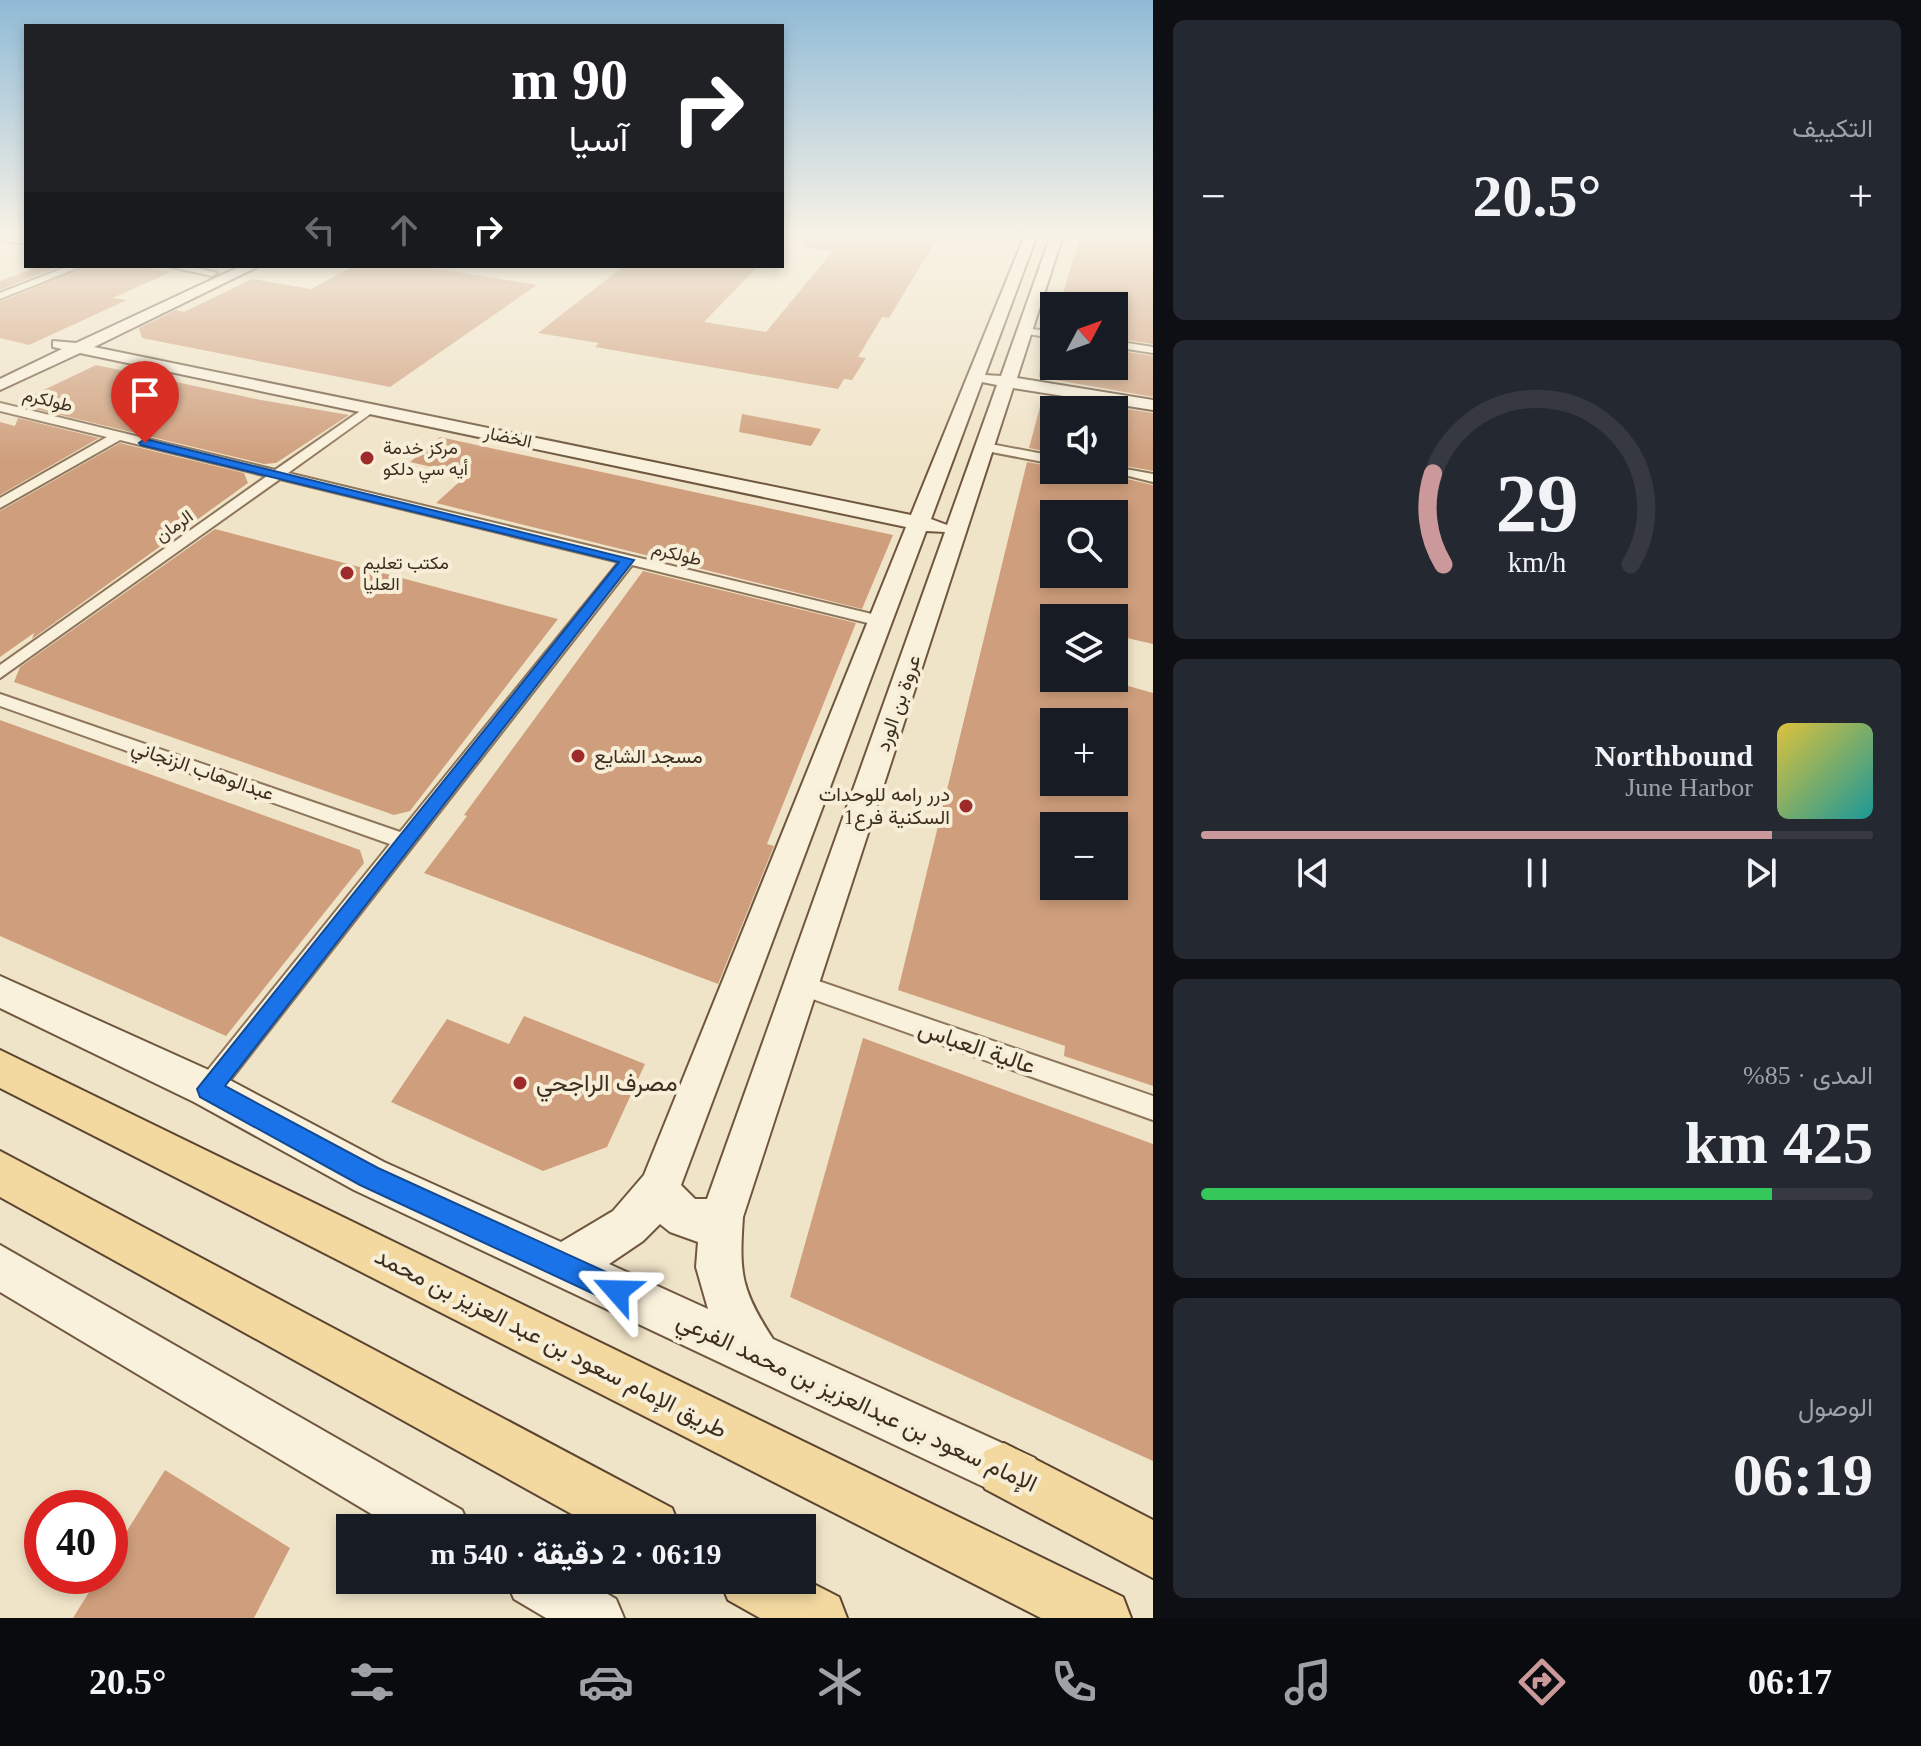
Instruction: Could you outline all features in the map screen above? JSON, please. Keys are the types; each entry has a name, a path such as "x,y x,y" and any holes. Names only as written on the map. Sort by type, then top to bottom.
{"main road":[{"name":"طريق الإمام سعود بن عبد العزيز بن محمد","path":"0,1068 1102,1618"},
{"path":"0,1173 626,1514"},
{"path":"1004,1470 1153,1550"},
{"path":"774,1594 818,1618"}],"street":[{"path":"0,371 72,342 136,311"},
{"path":"100,338 158,311"},
{"path":"561,1265 626,1230 648,1208 659,1189 1002,311"},
{"name":"عروة بن الورد","path":"756,1355 734,1321 718,1267 722,1217 1032,311"},
{"path":"1025,331 1040,333"},
{"name":"الخضار","path":"72,342 100,338 960,522"},
{"path":"0,385 72,342"},
{"name":"الخضار","path":"72,342 369,409 922,514"},
{"path":"1128,346 1153,350"},
{"path":"974,382 1153,405"},
{"path":"1006,387 1047,396"},
{"name":"طولكرم","path":"0,407 880,621"},
{"name":"الرمان","path":"0,673 369,409"},
{"path":"1128,413 1153,417"},
{"path":"0,504 118,436"},
{"path":"985,447 1040,457"},
{"path":"1128,473 1153,478"},
{"path":"208,1089 628,560"},
{"name":"عبدالوهاب الزنجاني","path":"0,700 405,841"},
{"name":"عالية العباس","path":"801,985 1153,1108"},
{"name":"الإمام سعود بن عبدالعزيز بن محمد الفرعي","path":"0,991 208,1089 369,1176 1153,1540"},
{"path":"659,1189 669,1205 684,1218 702,1224 722,1217"},
{"path":"0,1267 420,1514"},
{"path":"557,1594 597,1618"}],"building":[{"path":"0,311 104,311 29,345 0,338"},
{"path":"175,311 500,311 390,387 142,338 139,328"},
{"path":"567,311 715,311 704,322 766,332 784,311 894,311 889,318 882,317 858,357 866,358 852,380 844,379 838,389 595,347 599,343 538,333"},
{"path":"1128,311 1153,311 1153,344 1128,340"},
{"path":"1128,352 1153,356 1153,397 1056,380 1128,380"},
{"path":"96,365 349,415 276,463 264,464 23,406 27,398"},
{"path":"1040,407 1040,450 1029,448"},
{"path":"1128,409 1153,413 1153,471 1128,467"},
{"path":"742,414 821,429 811,446 739,432"},
{"path":"18,418 99,438 0,495 0,422 15,426"},
{"path":"440,437 893,535 862,609 436,503 467,475 410,462"},
{"path":"120,443 244,473 248,483 32,639 34,633 0,657 0,511"},
{"path":"1027,462 1040,464 1040,484 1128,484 1128,479 1153,485 1153,644 1128,638 1128,604 1040,604 1040,692 1128,692 1128,686 1153,693 1153,1086 1064,1056 1065,1046 898,990"},
{"path":"215,529 558,619 410,811 394,815 14,682 20,667"},
{"path":"643,571 856,623 767,844 774,846 718,984 424,873"},
{"path":"0,720 360,850 364,863 226,1036 0,936"},
{"name":"مصرف الراجحي","path":"524,1016 645,1064 607,1147 543,1171 391,1102 447,1019 509,1044"},
{"path":"863,1038 1153,1144 1153,1461 790,1297"},
{"path":"165,1470 290,1548 254,1618 73,1618 88,1594 128,1594 128,1529"}],"place":[{"name":"مركز خدمة أيه سي دلكو","path":"367,458"},
{"name":"مكتب تعليم العليا","path":"347,573"},
{"name":"مسجد الشايع","path":"578,756"},
{"name":"درر رامه للوحدات السكنية فرع1","path":"966,806"},
{"name":"مصرف الراجحي","path":"520,1083"}],"route":[{"path":"145,443 628,560 208,1089 369,1176 617,1291"}]}
